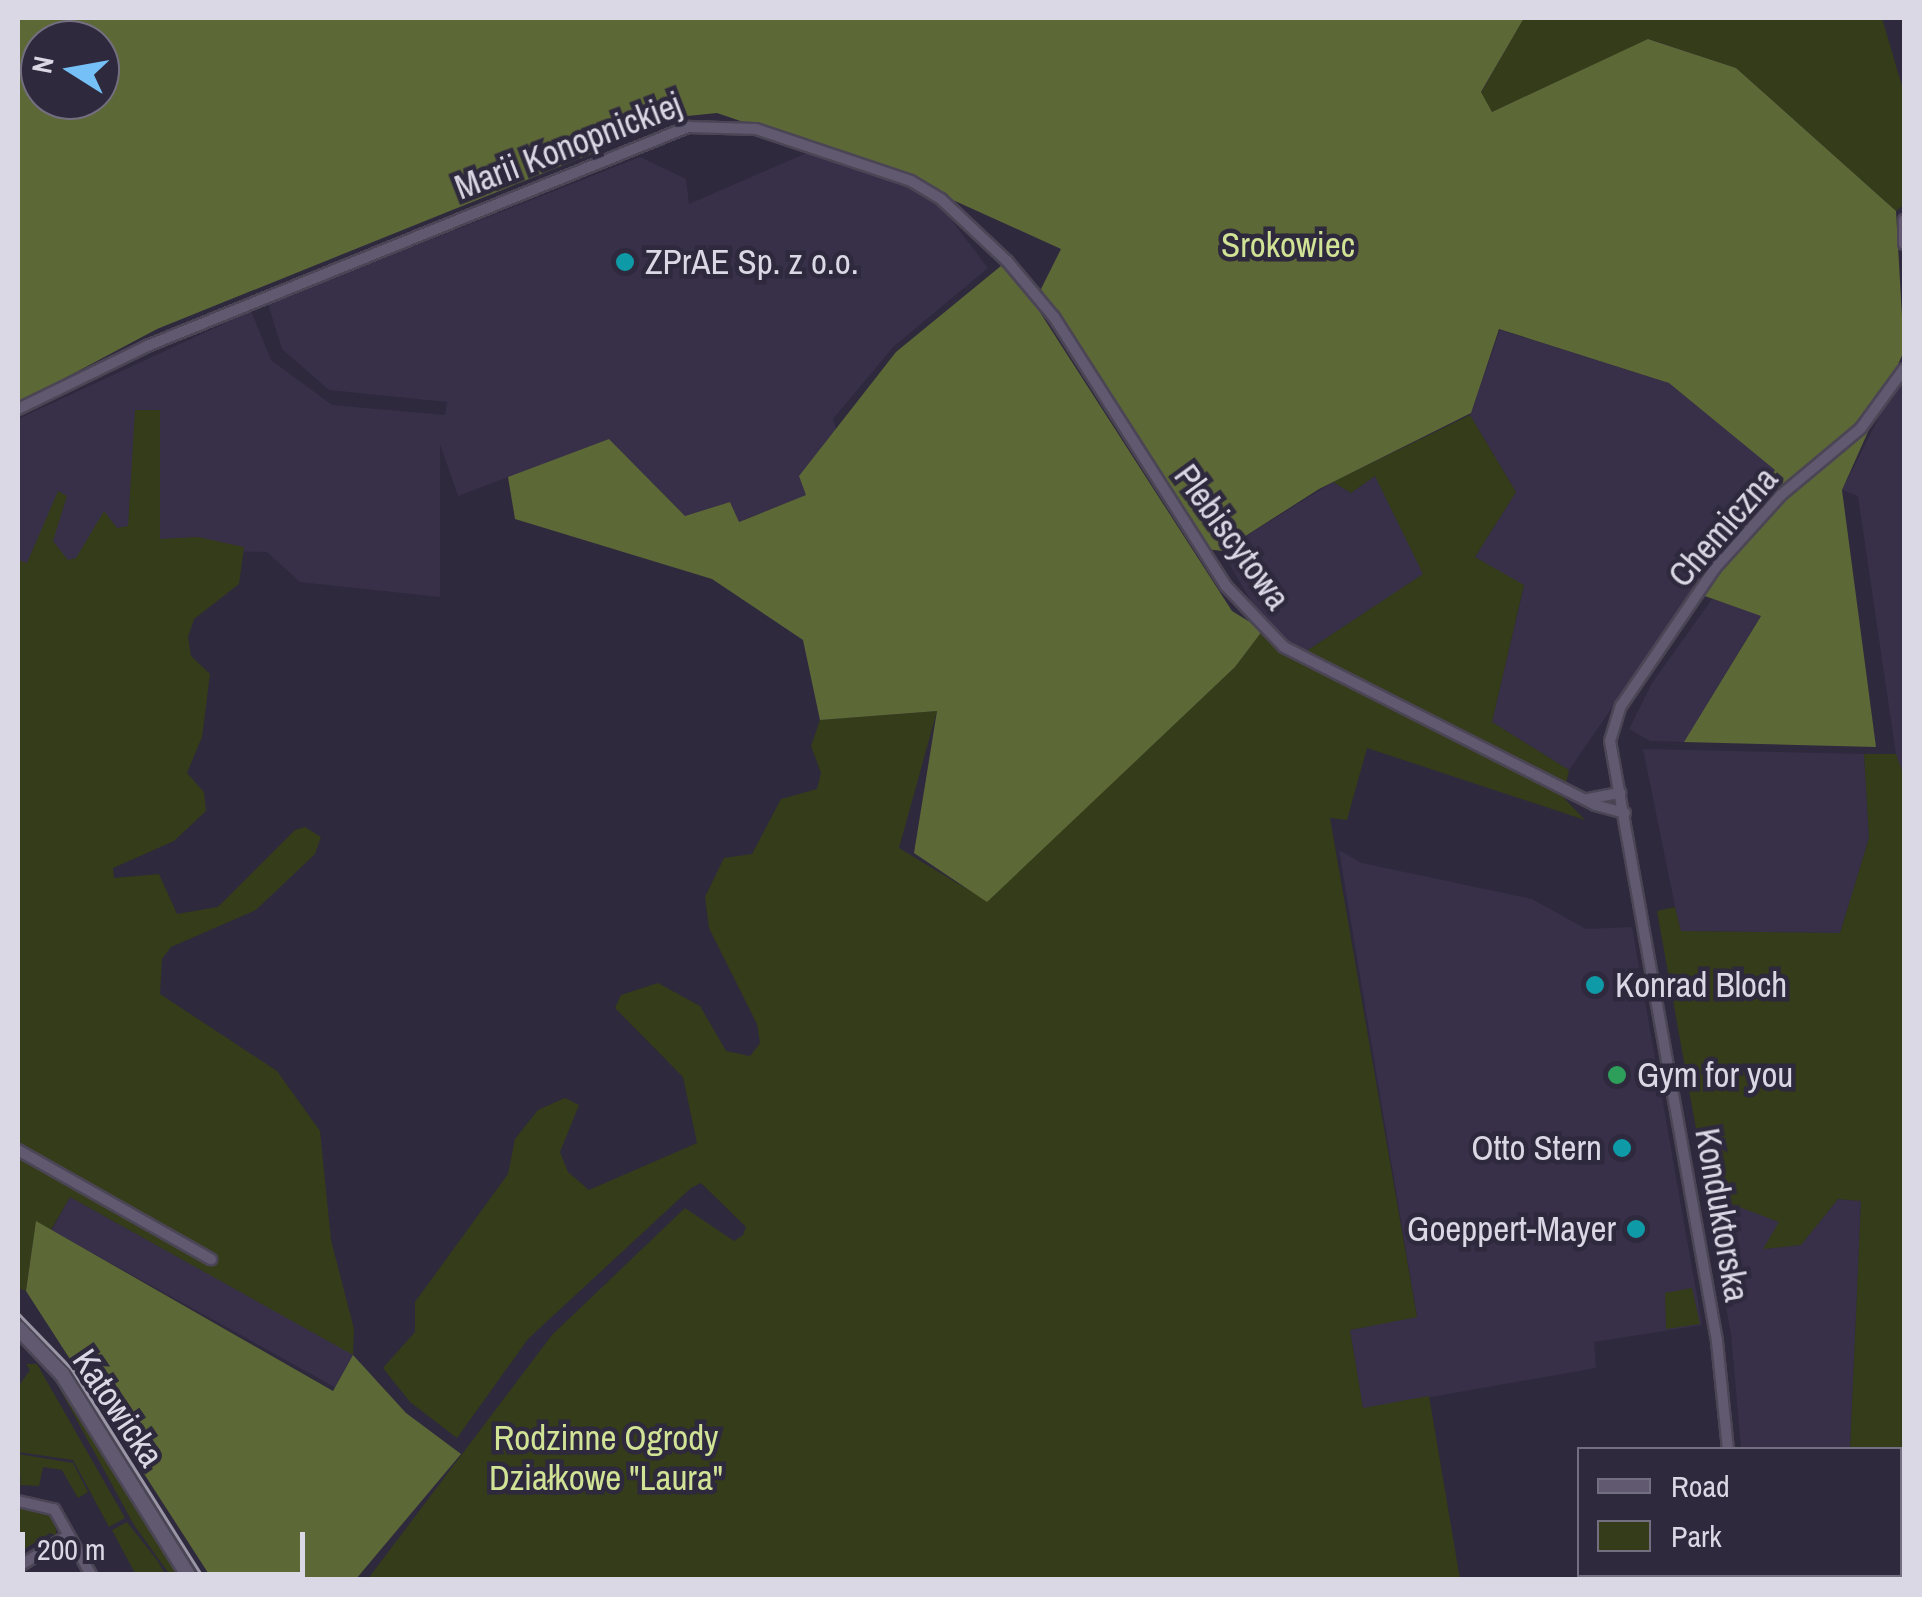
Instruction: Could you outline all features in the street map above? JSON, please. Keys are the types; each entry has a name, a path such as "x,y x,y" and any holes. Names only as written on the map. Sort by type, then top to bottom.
{"main road":[{"name":"Katowicka","path":"18,1328 62,1374 191,1580"}],"street":[{"name":"Marii Konopnickiej","path":"18,409 98,367 420,232 688,127 716,123 879,167 940,199 1044,305 1117,417"},
{"path":"1904,220 1904,244"},
{"name":"Chemiczna","path":"1610,740 1621,706 1716,568 1771,505 1876,412 1904,369"},
{"name":"Plebiscytowa","path":"1117,417 1206,558 1263,630 1308,663 1588,799"},
{"name":"Konduktorska","path":"1610,740 1717,1341 1728,1447"},
{"path":"1588,799 1620,792"},
{"path":"1588,799 1626,813"},
{"path":"18,1150 211,1260"},
{"path":"18,1501 51,1507 94,1580"},
{"path":"18,1567 69,1535"}],"shaded area":[{"path":"809,152 907,187 943,209 988,268 893,347 833,419 836,429 800,476 807,495 738,522 730,502 685,516 609,439 458,496 440,444 440,597 300,582 267,552 159,550 18,621 18,419 251,311 271,360 332,405 445,415 447,402 329,390 282,349 268,304 640,157 686,179 689,204"},
{"path":"1500,330 1669,383 1776,470 1569,770 1492,722 1524,586 1475,557 1516,492 1470,415"},
{"path":"1904,368 1904,776 1899,775 1858,496 1842,490"},
{"path":"1375,476 1424,574 1302,654 1264,624 1222,551 1333,482 1351,493"},
{"path":"1712,599 1761,615 1684,742 1650,741 1629,729 1652,683"},
{"path":"1643,749 1864,754 1869,838 1840,933 1680,931"},
{"path":"1339,850 1362,863 1532,899 1586,929 1632,927 1702,1325 1594,1342 1596,1368 1363,1409 1350,1330 1417,1316"},
{"path":"70,1197 353,1354 335,1387 52,1230"},
{"path":"1838,1199 1861,1201 1850,1447 1741,1447 1731,1333 1706,1209 1726,1201 1780,1222 1765,1249 1801,1245"}],"green space":[{"name":"Srokowiec","path":"18,18 1524,18 1481,92 1492,112 1648,39 1736,68 1896,211 1904,351 1842,490 1876,747 1684,742 1761,616 1702,595 1775,470 1669,383 1499,329 1471,413 1319,489 1222,551 1207,549 1041,289 1061,249 891,172 717,113 667,118 641,128 611,146 157,329 18,403"},
{"path":"1524,18 1882,18 1904,93 1904,205 1896,211 1736,68 1649,39 1492,112 1481,93"},
{"path":"1007,261 1232,611 1263,630 1235,667 987,902 914,853 937,711 820,720 803,640 712,579 515,519 508,477 609,439 685,516 730,502 739,522 806,495 799,476 896,352"},
{"path":"135,410 160,410 160,539 198,537 244,547 239,584 194,619 188,637 191,656 210,674 202,737 187,773 204,792 206,811 174,841 113,868 114,878 159,874 177,914 218,907 295,830 305,827 321,837 315,854 256,910 171,947 162,959 160,994 277,1071 320,1131 331,1240 354,1329 353,1355 70,1197 51,1230 36,1222 26,1291 18,1288 18,1158 42,1172 46,1159 18,1142 18,560 27,563 58,491 67,496 53,541 68,560 76,558 104,511 117,528 128,526"},
{"name":"Rodzinne Ogrody Działkowe \"Laura\"","path":"1470,415 1516,492 1475,557 1524,585 1492,722 1569,770 1563,797 1585,820 1367,748 1347,820 1330,818 1417,1317 1350,1330 1363,1408 1429,1396 1460,1579 367,1580 552,1335 685,1208 734,1241 743,1235 746,1227 701,1183 691,1188 528,1339 457,1438 410,1402 383,1368 415,1332 415,1302 508,1174 515,1139 538,1110 565,1098 579,1105 560,1152 568,1172 589,1190 697,1143 683,1077 615,1008 621,995 658,983 700,1006 726,1051 750,1056 760,1043 757,1024 709,928 705,897 724,858 752,854 781,799 817,789 821,773 811,746 820,720 937,711 899,848 987,901 1235,667 1263,630 1302,654 1423,574 1375,476 1351,493 1333,482"},
{"path":"1864,754 1896,754 1904,776 1904,1480 1902,1447 1850,1447 1861,1201 1838,1199 1801,1245 1763,1249 1779,1222 1726,1202 1710,1207 1657,911 1675,907 1681,931 1840,933 1869,838"},
{"path":"36,1221 333,1391 353,1355 406,1413 461,1454 356,1579 212,1579 26,1291"},
{"path":"1692,1288 1700,1324 1666,1329 1665,1293"},
{"path":"26,1364 37,1364 125,1518 109,1527 73,1460 18,1452 18,1387 30,1370"},
{"path":"56,1382 180,1579 173,1579 134,1525"},
{"path":"18,1454 73,1463 88,1492 78,1498 62,1470 43,1467 39,1486 20,1485 21,1475 18,1484"},
{"path":"18,1503 53,1512 57,1536 50,1533 18,1553"},
{"path":"127,1522 168,1579 138,1579 112,1530"}],"tram line":[{"path":"18,1313 72,1369 205,1580"}],"place":[{"name":"ZPrAE Sp. z o.o.","path":"625,262"},
{"name":"Konrad Bloch","path":"1595,985"},
{"name":"Gym for you","path":"1617,1075"},
{"name":"Otto Stern","path":"1622,1148"},
{"name":"Goeppert-Mayer","path":"1636,1229"}]}
